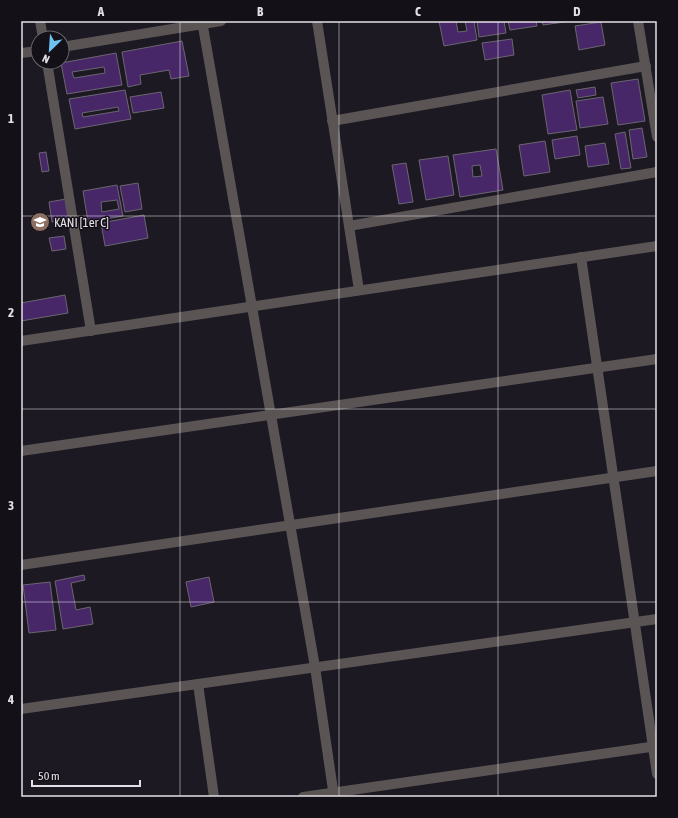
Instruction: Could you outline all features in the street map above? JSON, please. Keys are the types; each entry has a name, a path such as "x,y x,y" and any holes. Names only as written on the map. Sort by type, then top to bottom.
{"street":[{"path":"70,46 221,21"},
{"path":"317,21 359,290"},
{"path":"638,21 657,137"},
{"path":"202,23 315,667 334,795"},
{"path":"332,121 646,66"},
{"path":"48,70 90,331"},
{"path":"349,226 657,172"},
{"path":"21,341 657,246"},
{"path":"581,257 635,622 655,746 657,774"},
{"path":"21,451 657,359"},
{"path":"21,565 657,471"},
{"path":"21,709 657,619"},
{"path":"198,684 214,797"},
{"path":"303,797 334,795 655,746"}],"building":[{"path":"439,21 456,21 458,32 467,31 465,21 474,21 477,40 444,46"},
{"path":"477,21 504,21 506,33 479,37"},
{"path":"508,21 536,21 537,26 510,30"},
{"path":"542,21 571,21 543,25"},
{"path":"601,22 605,45 579,50 575,26"},
{"path":"512,39 514,55 485,60 482,43"},
{"path":"182,41 189,76 171,79 169,70 140,75 141,84 128,87 122,52"},
{"path":"116,53 122,85 67,94 62,70 70,70 70,61","holes":["104,67 105,73 74,78 72,72"]},
{"path":"638,79 645,121 618,125 611,83"},
{"path":"595,87 596,95 578,98 576,90"},
{"path":"125,90 131,119 75,129 69,99","holes":["118,107 119,111 83,117 82,113"]},
{"path":"570,90 577,130 548,134 542,95"},
{"path":"161,92 164,108 133,113 130,97"},
{"path":"603,97 608,124 580,128 576,101"},
{"path":"642,128 647,157 633,159 629,130"},
{"path":"625,132 631,168 621,169 615,134"},
{"path":"577,136 580,155 555,159 552,140"},
{"path":"545,141 550,172 524,176 519,145"},
{"path":"605,143 609,164 588,167 585,146"},
{"path":"496,149 503,190 460,197 453,155","holes":["480,165 482,176 473,177 472,166"]},
{"path":"46,152 49,171 42,172 39,153"},
{"path":"448,156 454,195 426,200 419,160"},
{"path":"406,163 413,202 399,204 392,165"},
{"path":"138,183 142,209 125,212 120,186"},
{"path":"117,185 123,216 88,222 83,191","holes":["117,200 119,209 102,212 101,202"]},
{"path":"66,199 69,219 52,222 49,202"},
{"path":"144,215 148,238 105,246 101,223"},
{"path":"64,236 66,249 52,251 49,238"},
{"path":"65,295 68,313 21,321 21,303"},
{"path":"84,575 85,580 71,583 76,610 90,607 93,624 63,629 55,581"},
{"path":"209,577 214,602 191,607 186,582"},
{"path":"50,582 56,630 29,633 23,585"}],"place":[{"name":"KANI [1er C]","path":"40,222"}]}
